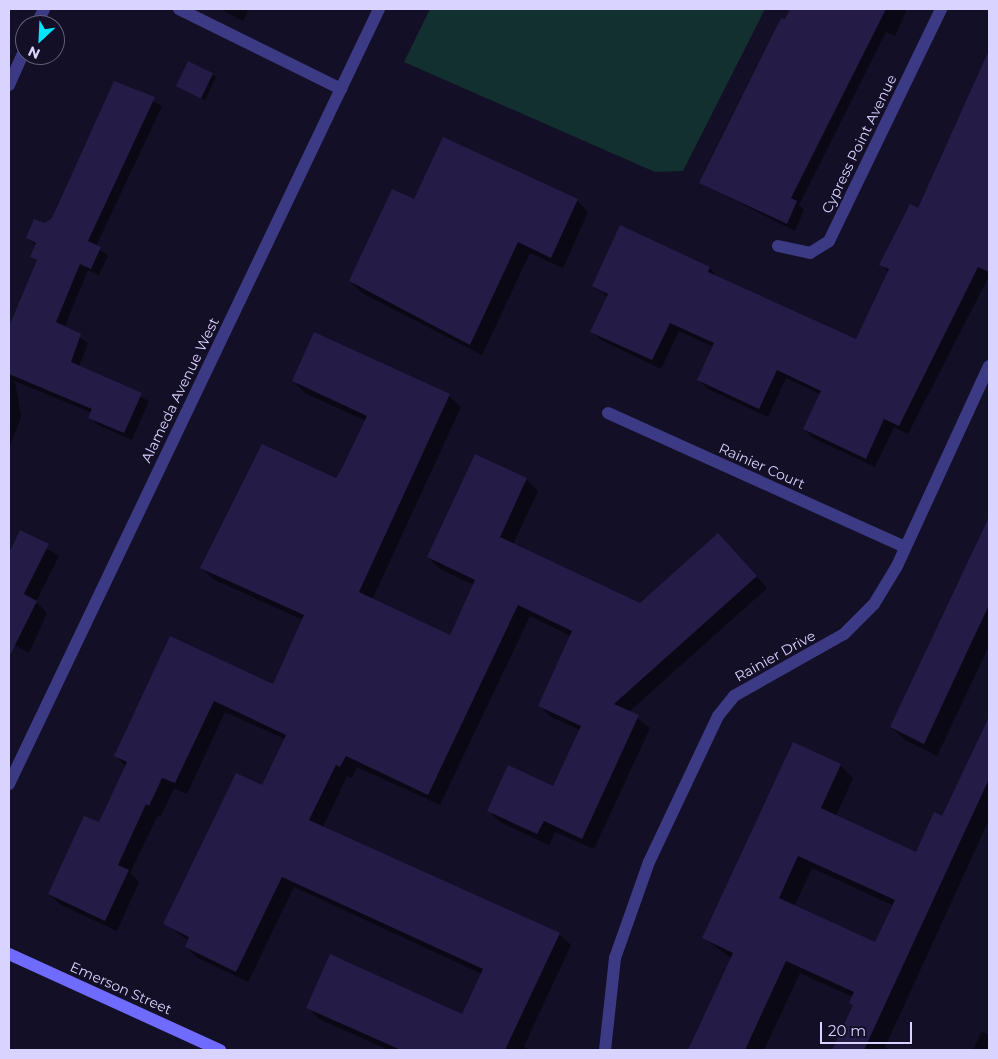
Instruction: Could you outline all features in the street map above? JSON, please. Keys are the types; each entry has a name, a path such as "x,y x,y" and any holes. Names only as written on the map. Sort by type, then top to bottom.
{"main road":[{"name":"Emerson Street","path":"9,954 220,1050"}],"street":[{"path":"179,9 341,89"},
{"name":"Alameda Avenue West","path":"9,784 379,9"},
{"name":"Cypress Point Avenue","path":"778,246 810,253 829,241 942,9"},
{"path":"9,85 18,65"},
{"name":"Rainier Drive","path":"605,1050 615,958 649,862 718,716 734,696 844,634 862,618 888,584 903,546 989,366"},
{"name":"Rainier Court","path":"608,413 903,546"}],"green space":[{"path":"430,9 765,9 683,171 655,172 404,62"}],"building":[{"path":"790,9 886,9 791,198 797,201 787,224 699,183 781,18 785,19"},
{"path":"989,50 989,272 978,267 899,426 884,419 866,459 803,429 821,391 777,370 759,409 697,380 714,343 670,323 652,360 590,332 608,294 592,286 620,225 710,267 708,272 856,339 889,269 879,265 910,204 918,208"},
{"path":"188,61 213,73 201,98 176,86"},
{"path":"114,81 155,97 88,241 101,247 91,269 80,264 56,322 81,334 71,362 142,393 124,433 88,418 92,409 9,374 9,326 37,260 30,257 36,243 26,238 34,219 45,223 52,218"},
{"path":"443,137 578,199 551,258 518,242 470,345 349,281 392,189 414,199"},
{"path":"314,332 450,394 359,592 450,635 475,580 427,557 475,454 527,478 500,537 640,603 718,533 757,576 614,704 639,715 582,839 544,821 537,834 487,811 508,765 553,786 581,726 538,706 572,631 518,605 428,795 346,756 340,767 336,765 309,820 560,933 505,1050 401,1050 306,1008 330,954 462,1014 483,969 282,877 236,972 185,947 189,937 163,924 236,773 262,785 286,735 214,701 175,783 162,778 149,806 146,804 118,865 129,870 105,921 48,894 84,816 99,822 127,762 114,756 170,636 273,684 304,615 200,568 262,444 336,478 342,468 367,416 292,381"},
{"path":"989,517 989,605 924,744 890,727"},
{"path":"20,530 49,544 24,594 37,601 9,657 9,553"},
{"path":"989,717 989,779 864,1050 832,1050 853,1005 849,1003 854,992 786,961 745,1050 688,1050 733,953 702,938 793,742 841,764 821,808 916,852 934,812 942,816","holes":["798,856 895,900 875,942 779,898"]}]}
